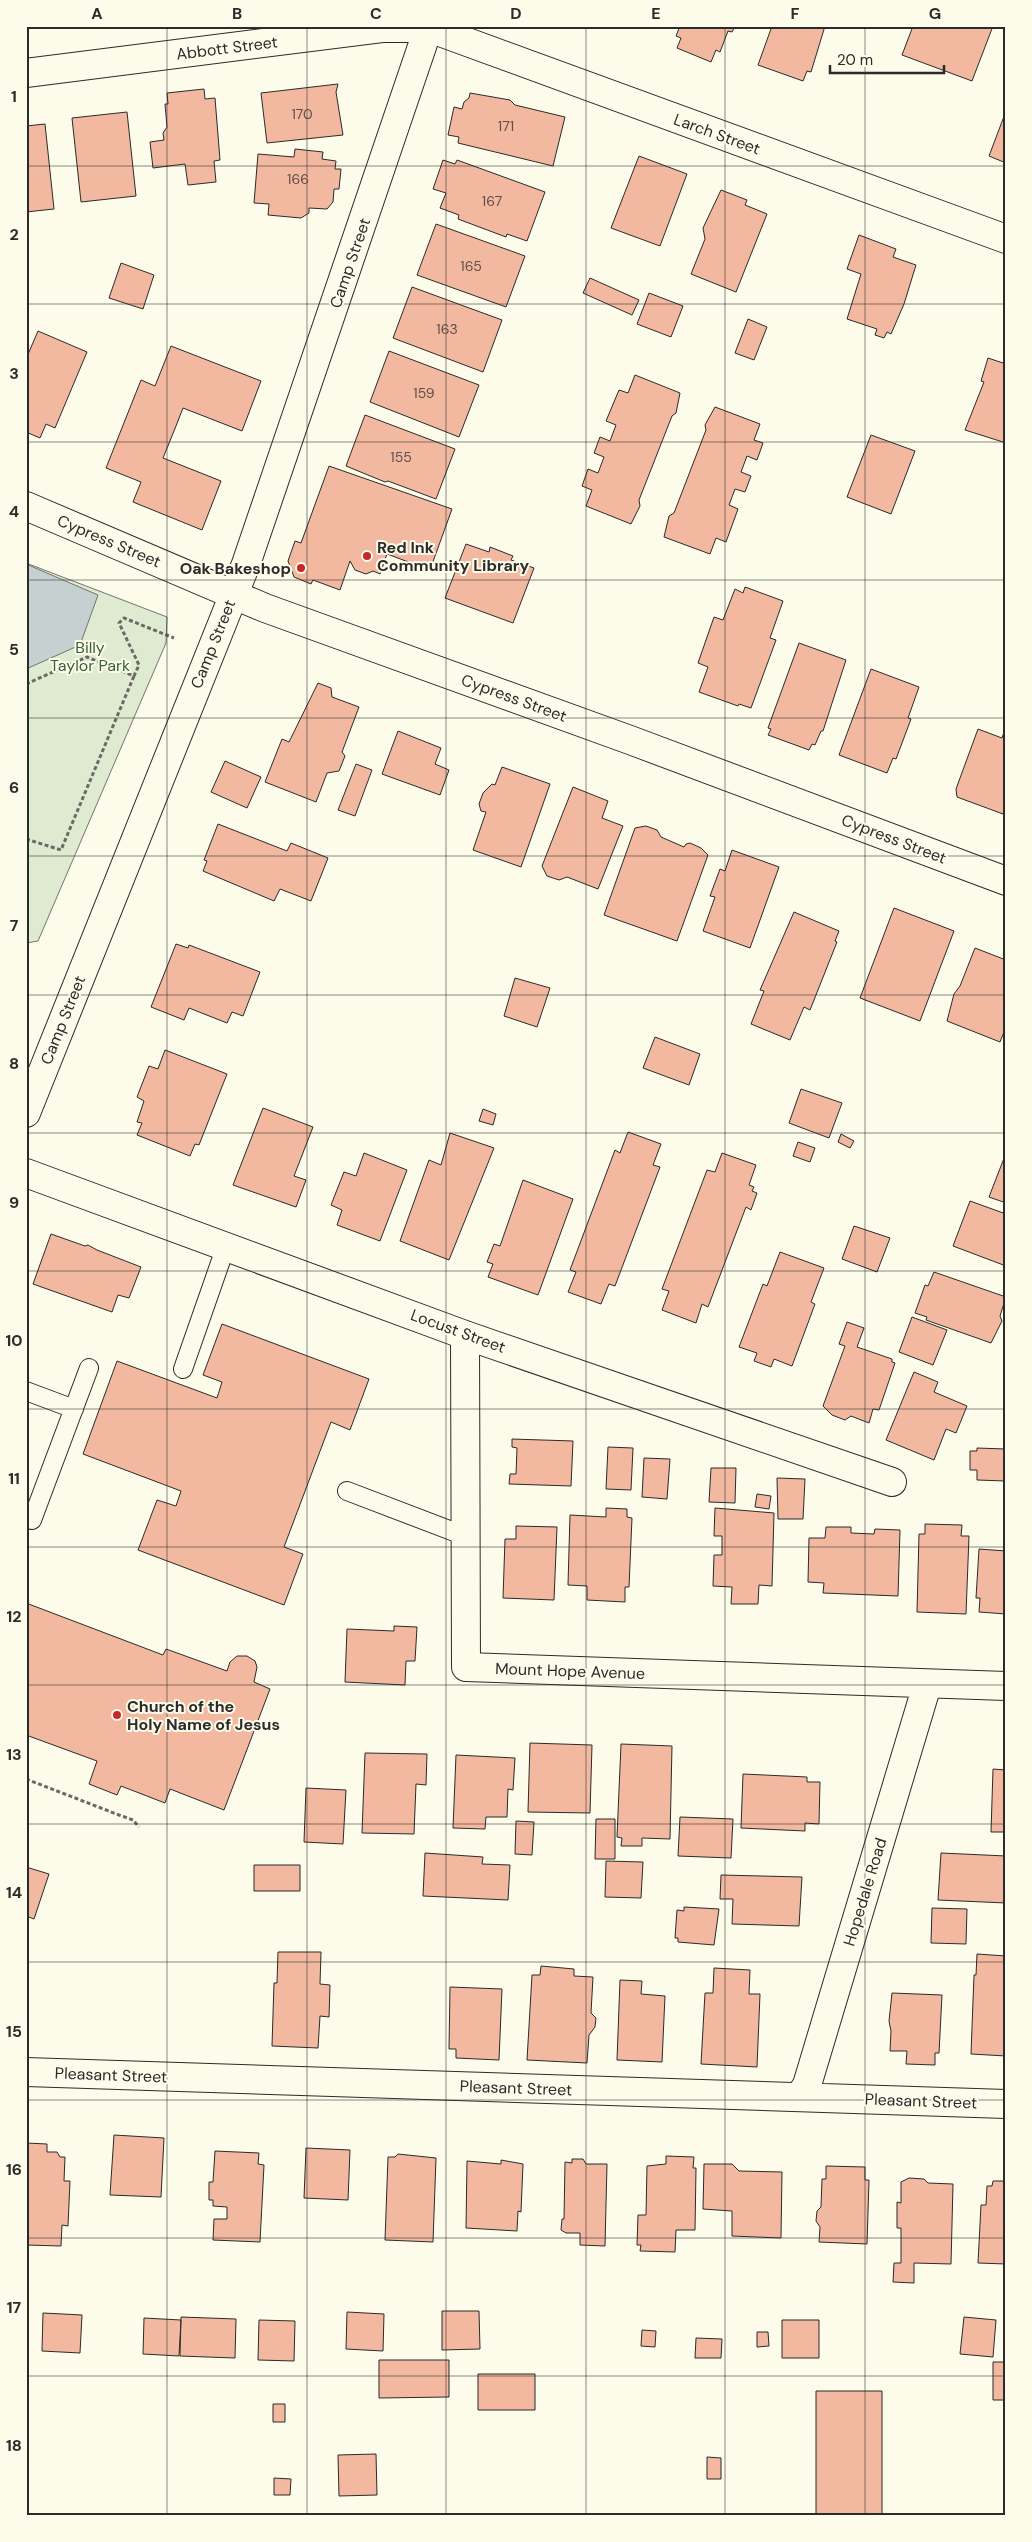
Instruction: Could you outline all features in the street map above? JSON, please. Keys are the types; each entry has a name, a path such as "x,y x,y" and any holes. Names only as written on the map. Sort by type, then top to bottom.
{"street":[{"name":"Abbott Street","path":"26,73 382,28 429,27"},
{"name":"Larch Street","path":"429,27 1006,239"},
{"name":"Camp Street","path":"28,1105 249,555 429,27"},
{"name":"Cypress Street","path":"26,506 232,595 630,740 1006,881"},
{"name":"Locust Street","path":"26,1173 465,1335 892,1482"},
{"name":"Mount Hope Avenue","path":"465,1335 466,1667 927,1685 1006,1686"},
{"name":"Hopedale Road","path":"800,2097 807,2085 927,1685"},
{"name":"Pleasant Street","path":"26,2072 1006,2104"}],"lane":[{"path":"183,1369 226,1246"},
{"path":"26,1518 32,1520 90,1368"},
{"path":"26,1391 74,1410"},
{"path":"348,1491 465,1536"}],"path":[{"path":"26,838 62,850 139,665 119,623 124,618 174,638"},
{"path":"26,684 87,657 134,676"},
{"path":"26,1779 133,1820 139,1827"}],"green space":[{"name":"Billy Taylor Park","path":"26,563 167,617 166,643 38,941 26,943"}],"shaded area":[{"path":"26,564 98,595 80,645 26,669"}],"building":[{"path":"680,26 735,26 732,32 728,31 720,52 716,50 711,62 677,48 681,38 676,36"},
{"path":"772,26 825,26 811,72 807,71 803,81 758,65"},
{"path":"913,26 993,26 972,81 902,55"},
{"path":"338,84 336,92 343,135 267,143 261,93"},
{"path":"204,89 205,99 215,98 220,160 214,161 216,182 188,185 185,164 153,168 150,142 164,140 163,133 167,127 165,104 168,104 167,93"},
{"path":"470,93 510,100 515,105 565,117 553,166 458,143 459,137 448,135 454,107 462,109"},
{"path":"1006,111 1006,163 989,156"},
{"path":"127,112 136,196 81,202 72,118"},
{"path":"45,124 54,209 26,212 26,126"},
{"path":"295,149 323,152 322,159 336,161 335,169 341,169 339,189 334,189 333,202 327,209 309,208 309,213 301,218 268,215 269,204 254,203 258,154 294,157"},
{"path":"639,156 687,174 660,246 611,228"},
{"path":"443,160 455,164 457,160 545,192 527,241 507,234 506,237 458,219 459,215 440,208 446,193 433,189"},
{"path":"721,190 747,200 745,205 767,214 736,292 691,274 705,239 703,228"},
{"path":"436,224 525,256 506,307 417,275"},
{"path":"859,235 896,249 893,257 916,265 904,304 891,334 887,332 884,338 875,335 877,329 847,319 861,274 847,269"},
{"path":"121,263 154,275 143,309 109,298"},
{"path":"590,278 639,300 632,315 583,293"},
{"path":"412,287 502,320 483,372 393,338"},
{"path":"649,293 683,306 671,337 637,324"},
{"path":"748,319 767,327 754,360 735,353"},
{"path":"38,331 87,352 55,428 46,424 40,438 26,432 26,359"},
{"path":"171,346 261,381 242,431 183,408 163,458 221,481 202,530 133,502 141,482 106,468 141,380 155,386"},
{"path":"389,351 479,385 459,437 370,402"},
{"path":"988,358 1006,364 1006,443 965,430 984,382 981,381"},
{"path":"635,375 680,393 676,413 672,416 639,500 640,506 631,524 586,506 592,490 582,486 588,469 598,473 604,457 594,453 600,437 610,441 616,425 606,421 619,390 628,393"},
{"path":"715,407 760,424 754,440 763,443 757,460 747,456 741,472 751,476 745,492 735,489 729,505 738,509 726,542 716,538 710,554 664,537 669,516 674,513 706,430 705,425"},
{"path":"365,415 455,449 436,499 388,481 385,482 346,466"},
{"path":"871,435 915,451 891,514 847,497"},
{"path":"329,466 452,509 430,570 387,554 380,574 373,571 366,574 355,570 350,561 340,590 313,580 311,584 294,577 288,561 295,541 301,543"},
{"path":"466,544 489,552 490,547 513,556 511,560 534,568 513,623 445,598"},
{"path":"745,587 783,601 770,638 776,640 751,708 739,704 738,706 699,692 708,667 698,663 714,617 723,620 735,589 743,593"},
{"path":"799,643 846,660 823,731 821,731 815,745 812,744 809,750 768,735 771,729 768,728"},
{"path":"871,669 919,687 908,718 911,719 896,759 893,758 887,773 839,755"},
{"path":"318,683 331,688 332,697 359,707 342,752 345,756 339,771 327,773 316,802 265,782 282,739 289,742"},
{"path":"1006,726 1006,806 1003,814 957,797 956,789 978,729 1002,738"},
{"path":"398,731 441,748 435,764 449,770 440,795 382,774"},
{"path":"225,761 261,777 247,808 211,792"},
{"path":"356,764 372,770 355,816 338,810"},
{"path":"502,767 550,784 521,867 473,850 486,812 481,811 479,804 483,793 492,784 495,785"},
{"path":"573,787 608,801 602,818 623,826 598,889 567,877 559,880 547,876 542,866"},
{"path":"218,824 287,851 291,843 328,858 311,901 280,889 274,901 203,871 207,861 204,860"},
{"path":"646,826 657,830 661,837 684,847 690,843 701,848 708,855 677,941 604,915 635,828"},
{"path":"732,850 779,867 750,948 703,931 715,897 710,896 720,869 725,871"},
{"path":"894,908 954,931 920,1021 860,998"},
{"path":"794,912 839,931 835,941 837,942 810,1010 804,1007 790,1040 751,1024 764,991 760,990"},
{"path":"176,944 188,948 189,945 260,972 243,1016 232,1012 227,1023 189,1008 184,1020 151,1007"},
{"path":"975,948 1006,960 1006,1027 1000,1042 947,1021 954,994 960,986"},
{"path":"515,978 550,988 537,1027 504,1016"},
{"path":"655,1037 700,1054 689,1085 643,1068"},
{"path":"165,1050 227,1074 199,1145 195,1144 190,1156 137,1135 142,1123 137,1122 144,1101 137,1097 149,1066 158,1069"},
{"path":"801,1089 842,1103 829,1138 789,1123"},
{"path":"263,1108 313,1127 294,1176 306,1180 296,1207 233,1185"},
{"path":"483,1109 496,1114 493,1125 479,1121"},
{"path":"628,1132 661,1144 653,1165 660,1167 615,1286 609,1284 601,1304 568,1292 576,1272 570,1270 615,1150 620,1153"},
{"path":"450,1133 494,1148 449,1260 400,1241 429,1160 441,1165"},
{"path":"841,1134 854,1141 850,1148 838,1142"},
{"path":"798,1142 815,1148 810,1162 793,1156"},
{"path":"364,1153 407,1170 380,1241 337,1225 342,1210 331,1205 344,1172 356,1176"},
{"path":"722,1153 756,1165 749,1185 754,1187 752,1191 757,1193 751,1210 746,1207 708,1307 702,1304 696,1323 662,1310 669,1291 662,1289 707,1170 715,1172"},
{"path":"1006,1153 1006,1203 989,1197"},
{"path":"523,1180 573,1199 538,1295 488,1277 493,1264 487,1262 494,1244 500,1246"},
{"path":"970,1201 1006,1214 1006,1266 953,1246"},
{"path":"854,1226 890,1238 877,1272 842,1259"},
{"path":"51,1234 85,1246 88,1245 141,1267 129,1298 118,1295 112,1312 33,1284"},
{"path":"780,1252 824,1268 811,1302 815,1304 792,1366 774,1359 771,1367 754,1361 757,1353 739,1347 763,1284 767,1286"},
{"path":"934,1272 1006,1297 1000,1316 1002,1321 991,1343 926,1320 927,1317 915,1313 925,1285 928,1286"},
{"path":"912,1317 947,1330 933,1365 899,1352"},
{"path":"847,1322 864,1328 857,1347 892,1359 892,1362 895,1363 879,1410 873,1409 869,1423 851,1416 845,1420 832,1415 823,1406 845,1346 839,1344"},
{"path":"222,1324 369,1379 350,1430 331,1422 284,1547 303,1554 284,1605 138,1550 157,1500 176,1506 181,1491 83,1454 117,1361 217,1398 222,1382 203,1375"},
{"path":"914,1372 938,1382 934,1392 967,1406 956,1433 946,1429 934,1460 886,1440"},
{"path":"512,1439 573,1441 571,1486 509,1484 510,1474 516,1474 517,1448 512,1447"},
{"path":"608,1447 633,1448 631,1490 606,1489"},
{"path":"977,1448 1006,1449 1006,1481 977,1480 977,1470 970,1470 970,1451 977,1451"},
{"path":"644,1458 670,1459 667,1499 642,1497"},
{"path":"711,1468 736,1468 735,1503 709,1502"},
{"path":"777,1478 805,1479 803,1519 778,1519"},
{"path":"757,1494 771,1496 769,1509 755,1507"},
{"path":"606,1508 627,1509 627,1517 632,1518 629,1587 625,1587 625,1602 587,1600 587,1586 568,1585 570,1515 606,1517"},
{"path":"715,1508 774,1513 772,1586 759,1585 758,1604 731,1604 732,1587 713,1586 714,1555 722,1555 722,1536 714,1536"},
{"path":"925,1524 962,1525 961,1536 969,1536 966,1614 917,1612 919,1534 925,1534"},
{"path":"516,1526 557,1527 554,1600 503,1598 505,1539 516,1539"},
{"path":"826,1527 851,1527 851,1533 874,1534 875,1529 900,1530 898,1596 823,1593 824,1583 808,1582 809,1538 825,1538"},
{"path":"979,1549 1006,1551 1006,1614 979,1612 980,1598 976,1598"},
{"path":"26,1603 163,1655 166,1649 227,1671 230,1662 237,1656 247,1656 255,1661 257,1667 254,1682 270,1689 224,1810 170,1789 165,1803 121,1786 117,1795 89,1784 97,1761 26,1735"},
{"path":"394,1626 417,1627 415,1661 406,1661 405,1685 345,1682 347,1629 394,1631"},
{"path":"530,1743 592,1745 590,1813 528,1812"},
{"path":"621,1744 672,1746 670,1839 642,1838 642,1846 621,1846 622,1838 617,1837"},
{"path":"365,1753 427,1754 426,1785 416,1784 414,1834 362,1833"},
{"path":"456,1755 515,1758 513,1790 508,1789 507,1817 486,1817 485,1829 453,1828"},
{"path":"993,1769 1006,1770 1006,1832 991,1832"},
{"path":"743,1774 807,1777 807,1782 820,1782 819,1824 805,1823 805,1831 741,1828"},
{"path":"306,1788 346,1790 343,1844 304,1842"},
{"path":"680,1817 733,1819 731,1858 678,1856"},
{"path":"596,1819 615,1819 615,1859 595,1859"},
{"path":"516,1821 534,1822 532,1855 515,1854"},
{"path":"425,1853 483,1857 482,1864 510,1865 508,1900 423,1896"},
{"path":"941,1853 1006,1856 1006,1903 938,1900"},
{"path":"606,1861 643,1862 641,1898 605,1897"},
{"path":"254,1865 300,1865 300,1891 254,1891"},
{"path":"26,1867 49,1874 34,1919 26,1916"},
{"path":"721,1875 802,1877 799,1926 732,1924 733,1899 720,1899"},
{"path":"684,1907 719,1909 714,1945 678,1942 678,1938 675,1938 677,1910 684,1911"},
{"path":"932,1908 967,1909 966,1944 931,1943"},
{"path":"278,1952 321,1952 320,1984 330,1985 329,2017 320,2016 318,2048 272,2046 274,1983 277,1983"},
{"path":"977,1954 1006,1956 1006,2056 971,2054 974,1975 976,1975"},
{"path":"541,1966 574,1969 574,1976 593,1977 591,2013 596,2018 595,2027 589,2035 587,2063 527,2060 532,1975 540,1975"},
{"path":"714,1968 750,1970 749,1994 760,1994 757,2067 701,2064 705,1993 713,1993"},
{"path":"620,1980 642,1981 641,1994 665,1996 662,2062 617,2060"},
{"path":"450,1987 502,1989 499,2060 456,2058 456,2049 449,2049"},
{"path":"892,1993 942,1995 939,2053 935,2053 935,2065 906,2064 907,2051 890,2051 891,2031 889,2021"},
{"path":"114,2135 164,2138 161,2197 110,2195"},
{"path":"26,2143 47,2144 47,2152 57,2152 60,2157 65,2157 64,2181 70,2181 68,2226 62,2225 61,2246 26,2245"},
{"path":"306,2148 350,2150 348,2200 304,2198"},
{"path":"215,2151 259,2153 258,2164 264,2165 260,2242 213,2240 214,2219 227,2219 227,2207 213,2206 213,2200 209,2200 209,2182 213,2182"},
{"path":"398,2154 436,2158 433,2242 385,2240 388,2157 395,2157"},
{"path":"666,2156 694,2157 693,2168 696,2168 695,2230 676,2230 675,2252 640,2251 641,2245 637,2245 638,2215 646,2215 647,2166 666,2164"},
{"path":"572,2159 583,2159 586,2164 607,2164 605,2246 580,2245 580,2233 566,2233 561,2230 562,2219 564,2219 565,2162 572,2163"},
{"path":"501,2160 523,2164 521,2212 518,2211 517,2231 466,2228 467,2161 501,2164"},
{"path":"704,2164 732,2164 739,2171 782,2172 781,2238 732,2236 732,2211 703,2209"},
{"path":"826,2166 865,2167 865,2180 869,2180 867,2244 819,2242 820,2227 816,2221 817,2211 821,2207 822,2179 826,2179"},
{"path":"909,2178 924,2179 928,2183 953,2184 951,2264 914,2263 914,2283 893,2282 894,2263 901,2263 901,2228 897,2228 897,2202 901,2203 901,2182"},
{"path":"993,2181 1006,2181 1006,2264 978,2263 981,2205 986,2205 987,2186 992,2186"},
{"path":"442,2311 479,2311 480,2349 442,2350"},
{"path":"347,2312 384,2314 383,2351 346,2349"},
{"path":"43,2313 82,2315 80,2353 42,2351"},
{"path":"181,2317 236,2319 235,2358 180,2356"},
{"path":"964,2317 996,2320 993,2357 960,2354"},
{"path":"144,2318 181,2320 179,2356 143,2354"},
{"path":"259,2320 295,2321 294,2361 258,2360"},
{"path":"782,2320 819,2320 819,2358 782,2358"},
{"path":"642,2330 656,2331 655,2347 641,2346"},
{"path":"757,2332 768,2332 769,2346 757,2347"},
{"path":"696,2338 722,2339 721,2358 695,2358"},
{"path":"379,2360 449,2360 449,2397 379,2398"},
{"path":"993,2362 1006,2362 1006,2400 993,2400"},
{"path":"478,2374 535,2374 535,2410 478,2410"},
{"path":"816,2391 882,2391 882,2516 816,2516"},
{"path":"273,2404 285,2404 285,2422 273,2422"},
{"path":"376,2454 377,2495 339,2496 338,2455"},
{"path":"707,2457 721,2458 721,2479 707,2479"},
{"path":"274,2478 291,2479 290,2495 274,2495"}],"place":[{"name":"Red Ink Community Library","path":"367,556"},
{"name":"Oak Bakeshop","path":"301,568"},
{"name":"Church of the Holy Name of Jesus","path":"117,1715"}]}
